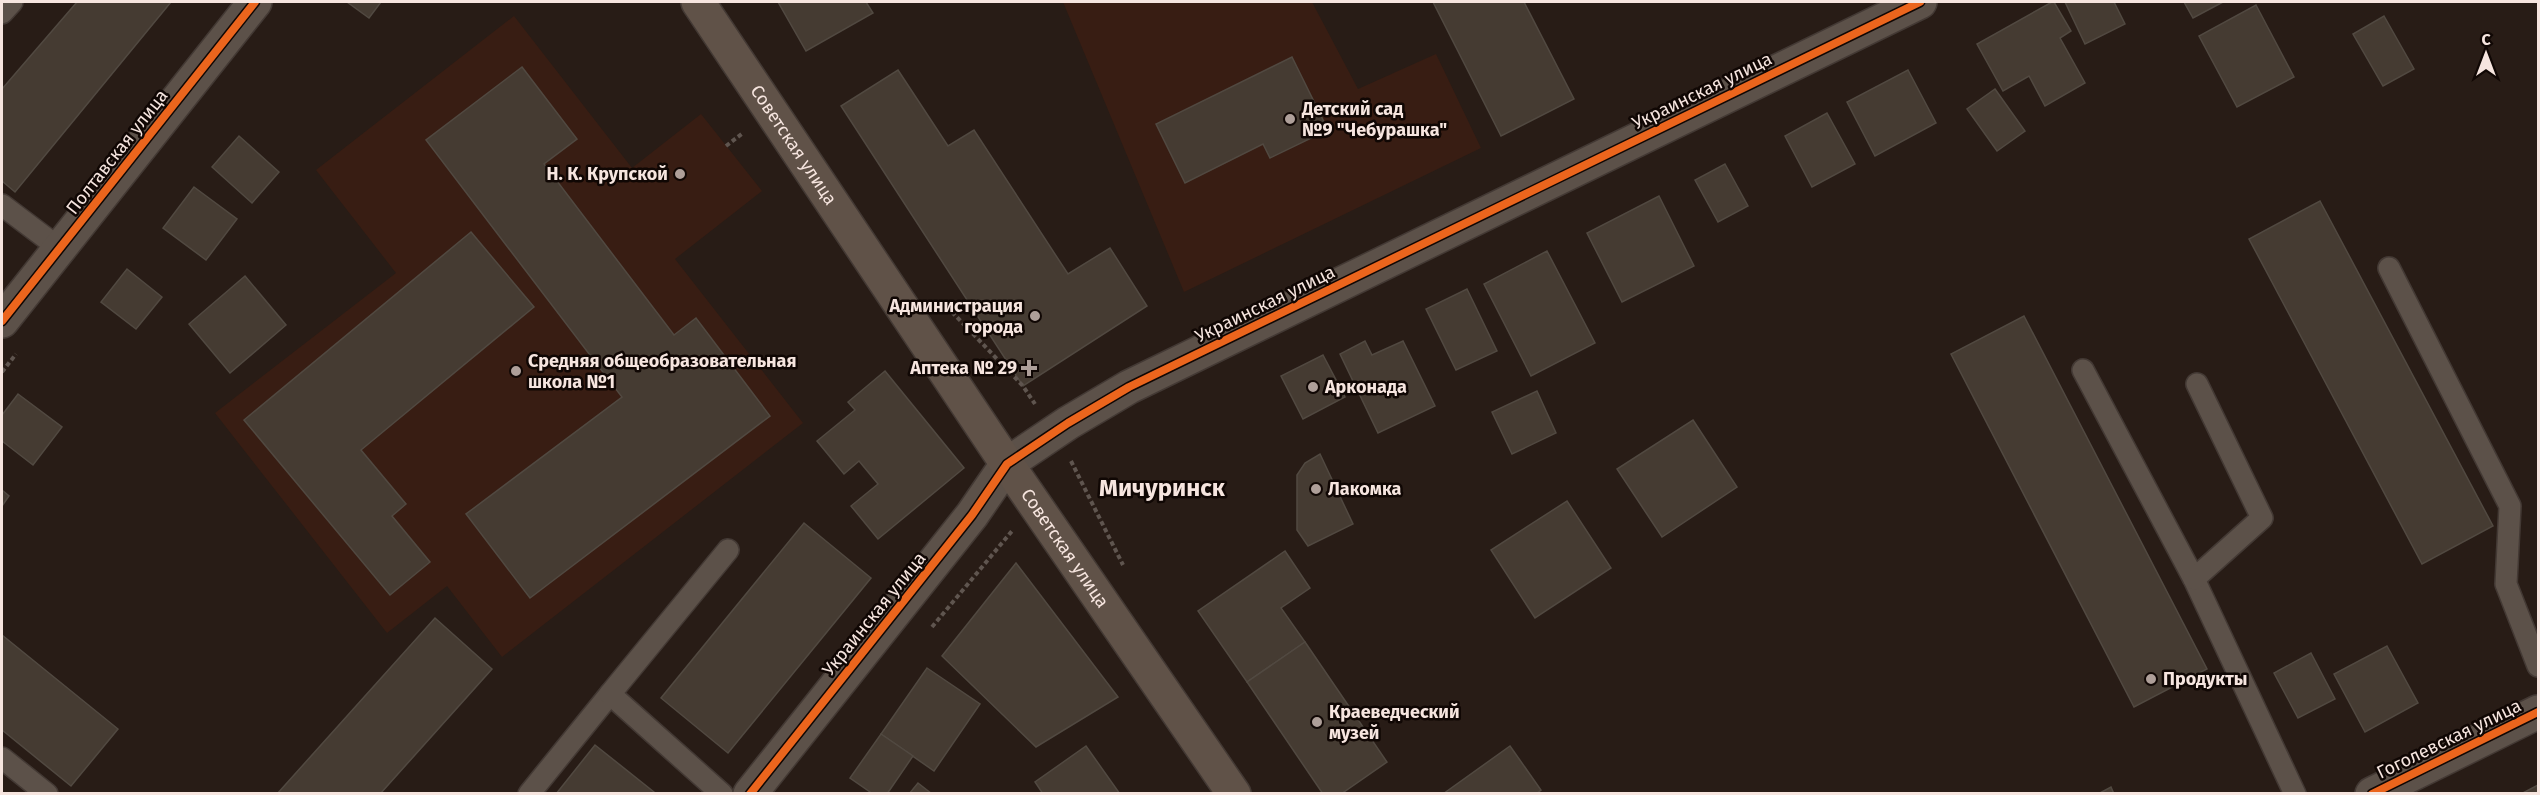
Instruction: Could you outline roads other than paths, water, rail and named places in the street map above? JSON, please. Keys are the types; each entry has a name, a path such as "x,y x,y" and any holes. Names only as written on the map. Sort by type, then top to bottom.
{"main road":[{"name":"Советская улица","path":"698,2 1007,464 1234,794"}],"street":[{"name":"Полтавская улица","path":"2,321 255,2"},
{"name":"Украинская улица","path":"750,794 972,515 1007,464 1068,423 1129,387 1920,2"},
{"name":"Гоголевская улица","path":"2372,794 2538,711"}],"lane":[{"path":"2,14 12,2"},
{"path":"2,205 59,248"},
{"path":"2389,268 2510,506 2506,584 2538,666"},
{"path":"2083,370 2194,579 2295,794"},
{"path":"2194,579 2262,518 2197,384"},
{"path":"529,794 728,550"},
{"path":"610,694 722,794"},
{"path":"2,758 36,790"}],"place":[{"name":"Детский сад №9 \"Чебурашка\"","path":"1290,119"},
{"name":"Н. К. Крупской","path":"680,174"},
{"name":"Администрация города","path":"1035,316"},
{"name":"Аптека № 29","path":"1029,368"},
{"name":"Средняя общеобразовательная школа №1","path":"516,371"},
{"name":"Арконада","path":"1313,387"},
{"name":"Лакомка","path":"1316,489"},
{"name":"Продукты","path":"2151,679"},
{"name":"Краеведческий музей","path":"1317,722"}],"district":[{"name":"Мичуринск","path":"1162,488"}]}
